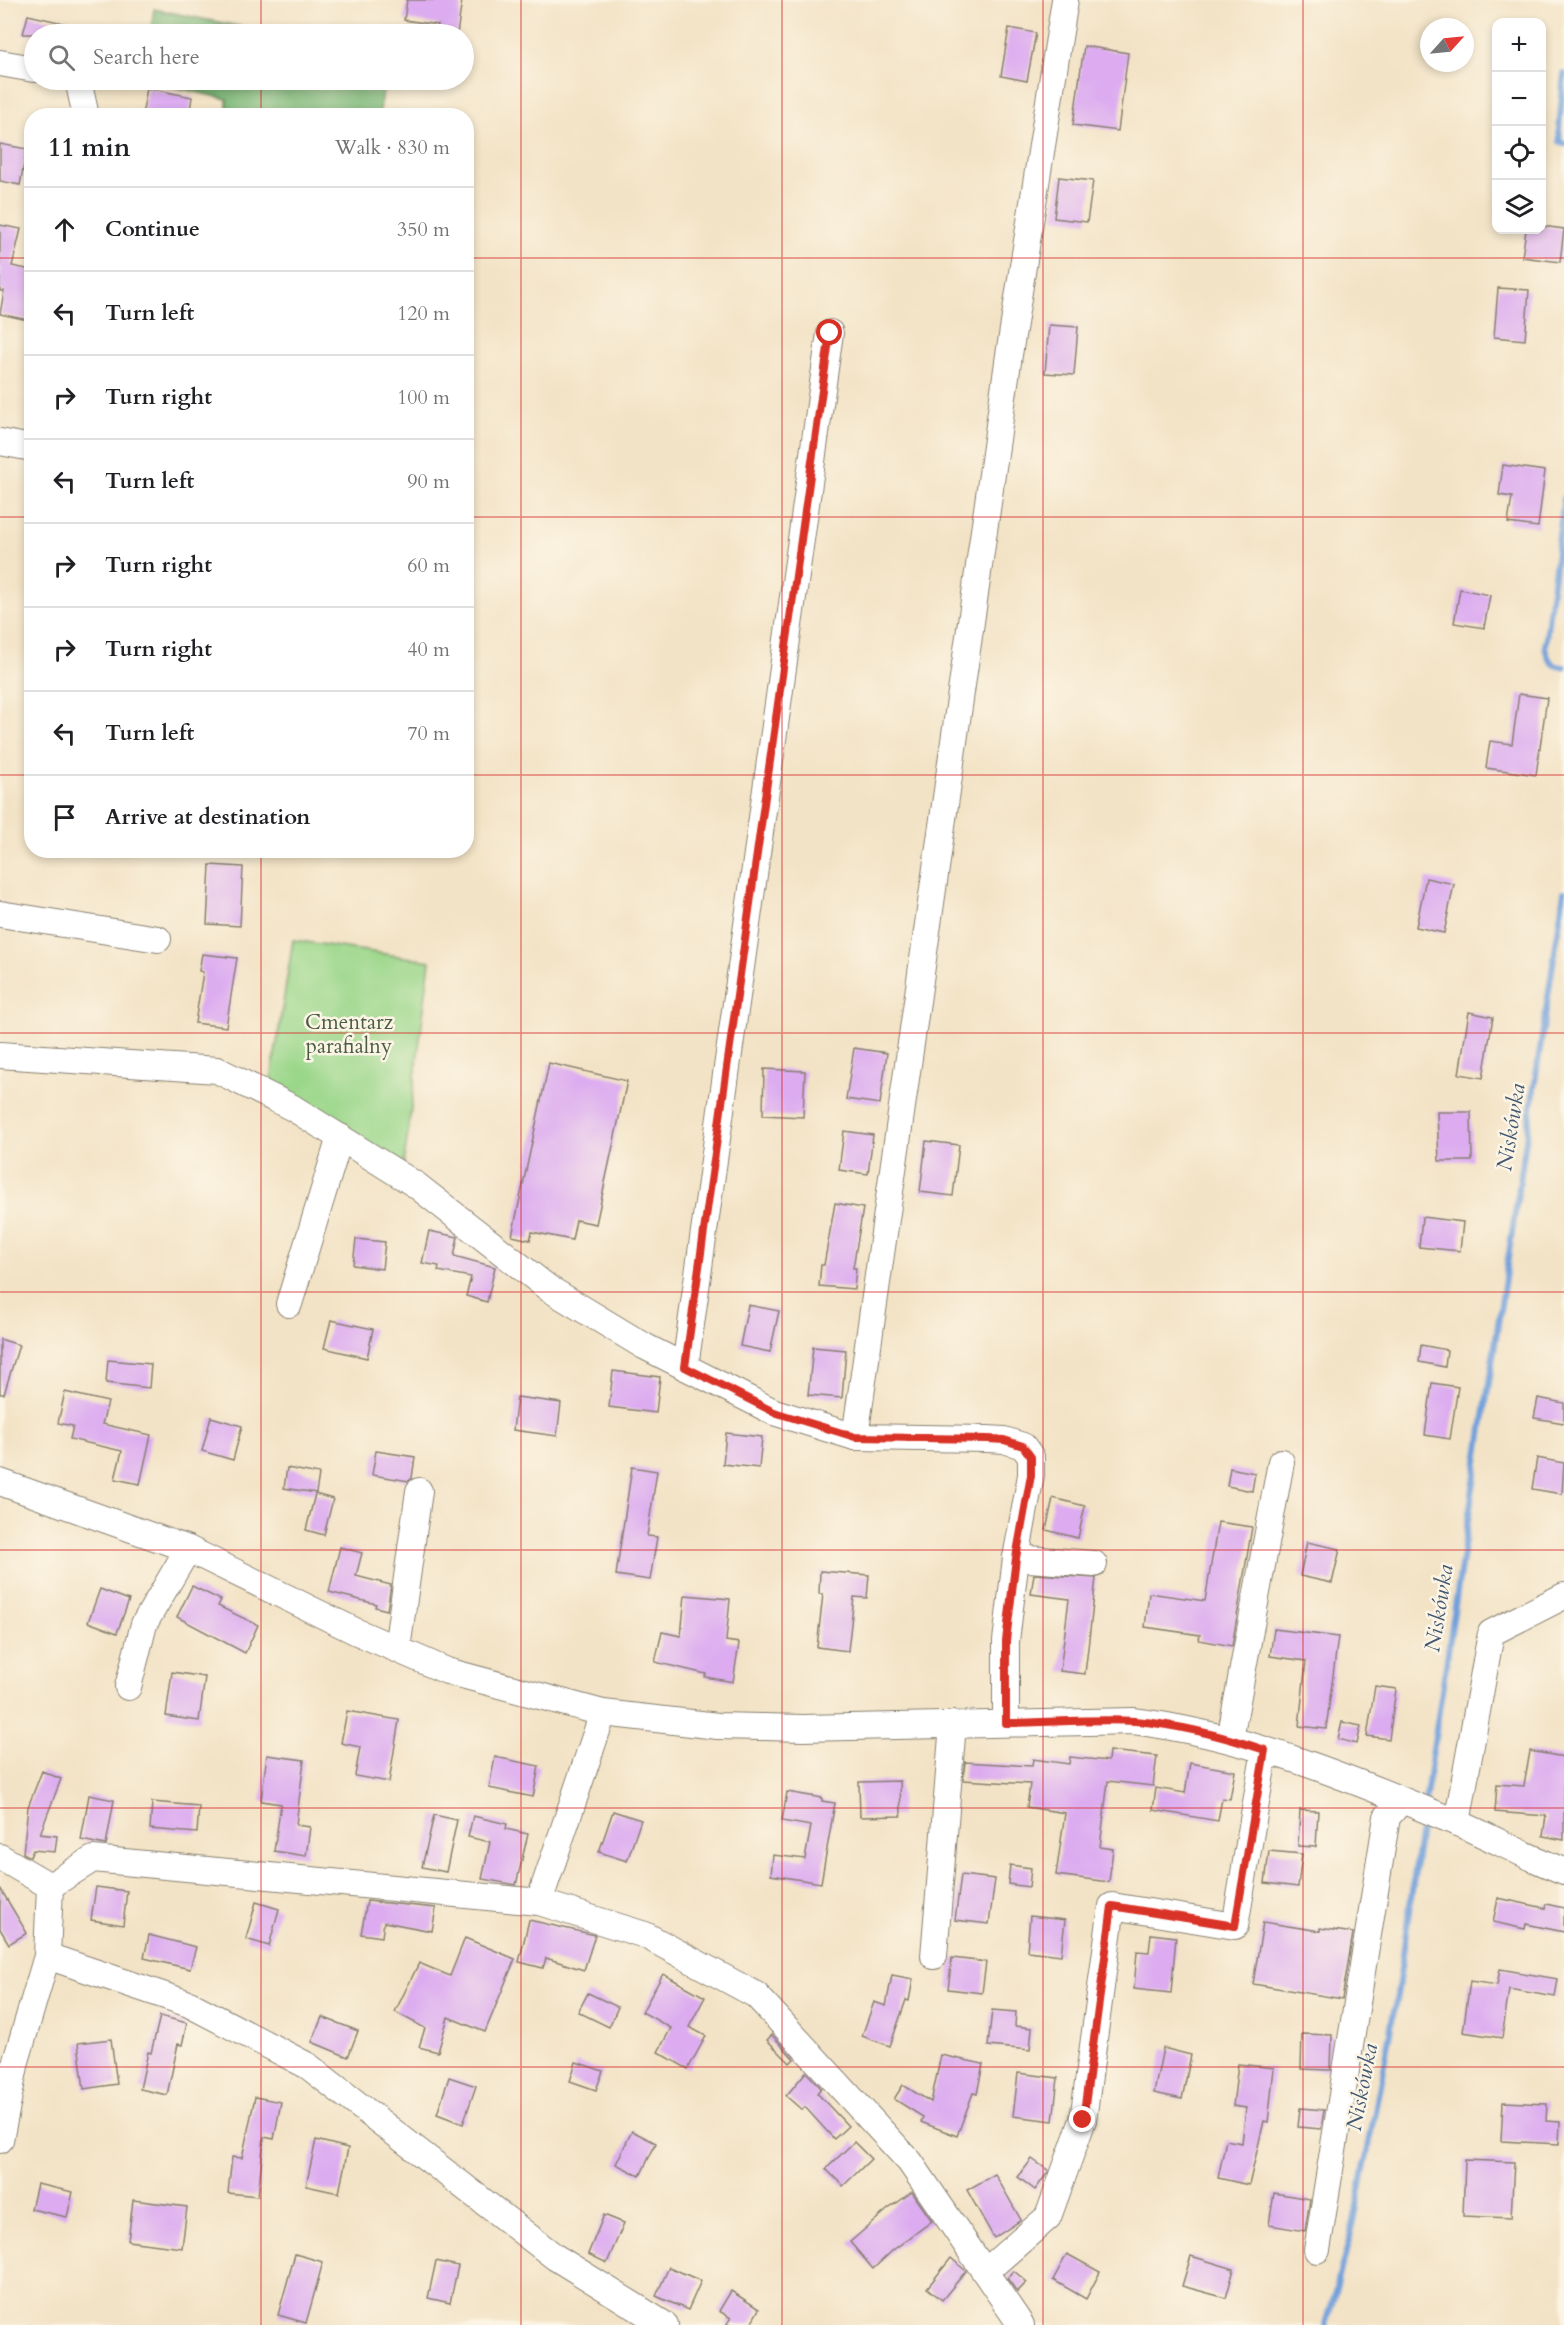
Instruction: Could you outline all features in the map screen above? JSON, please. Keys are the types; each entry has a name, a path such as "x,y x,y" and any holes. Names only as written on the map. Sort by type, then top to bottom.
{"street":[{"path":"855,1437 1009,355 1065,0"},
{"path":"0,63 24,67"},
{"path":"80,90 84,108"},
{"path":"685,1367 830,333"},
{"path":"0,442 24,446"},
{"path":"0,914 158,939"},
{"path":"0,1056 217,1070 293,1108 416,1185 548,1288 644,1346 774,1412 855,1437 988,1439 1004,1440 1023,1446 1031,1457 1031,1475 1016,1558 1006,1641 1006,1723"},
{"path":"289,1304 340,1137"},
{"path":"1230,1738 1281,1462"},
{"path":"0,1482 188,1549 357,1632 447,1671 603,1713 718,1726 803,1728 1133,1721 1175,1726 1230,1738 1265,1750 1453,1822 1564,1871"},
{"path":"397,1649 419,1491"},
{"path":"128,1687 144,1624 188,1549"},
{"path":"1016,1558 1094,1564"},
{"path":"1453,1822 1491,1633 1564,1596"},
{"path":"539,1902 603,1713"},
{"path":"934,1956 953,1724"},
{"path":"985,2272 1047,2217 1083,2120 1112,1906 1235,1926 1265,1750"},
{"path":"1317,2250 1387,1817 1406,1803"},
{"path":"0,1857 50,1886"},
{"path":"50,1886 93,1859 539,1902 645,1935 756,1995 910,2162 1021,2325"},
{"path":"0,2140 8,2064 47,1956 50,1886"},
{"path":"47,1956 189,2004 308,2066 555,2257 665,2325"}],"green space":[{"path":"154,9 227,24 152,24"},
{"path":"187,90 383,90 380,108 227,108 227,99"},
{"name":"Cmentarz parafialny","path":"293,940 430,961 403,1170 271,1080"}],"building":[{"path":"407,0 462,0 458,24 431,24 404,20"},
{"path":"28,15 67,24 26,24"},
{"path":"1009,28 1036,33 1027,81 1001,76"},
{"path":"1084,46 1128,53 1118,131 1073,125"},
{"path":"147,90 192,97 190,108 143,108"},
{"path":"0,144 24,148 20,185 0,181"},
{"path":"1059,177 1093,181 1087,222 1054,218"},
{"path":"0,225 21,229 12,266 24,268 24,319 0,314 4,291 0,291"},
{"path":"1546,227 1564,229 1560,262 1522,257 1525,234 1546,234"},
{"path":"1498,288 1529,290 1525,340 1494,337"},
{"path":"1049,325 1078,327 1074,375 1045,373"},
{"path":"1503,465 1545,471 1538,527 1508,523 1512,497 1499,495"},
{"path":"1460,589 1490,595 1484,628 1454,623"},
{"path":"1519,694 1547,698 1536,775 1486,768 1490,741 1512,744"},
{"path":"210,865 243,867 240,926 207,924"},
{"path":"1426,878 1454,884 1444,933 1416,927"},
{"path":"202,954 237,958 226,1027 195,1023 203,972 199,971"},
{"path":"1469,1012 1493,1017 1483,1078 1459,1074"},
{"path":"854,1048 887,1053 880,1104 846,1099"},
{"path":"549,1063 627,1081 596,1224 576,1220 572,1240 532,1232 530,1240 512,1236"},
{"path":"764,1069 805,1071 803,1117 763,1115"},
{"path":"1437,1112 1471,1112 1472,1161 1439,1161"},
{"path":"844,1131 873,1135 868,1174 839,1170"},
{"path":"926,1141 959,1145 953,1196 920,1192"},
{"path":"835,1203 863,1208 853,1268 856,1268 854,1289 819,1286 821,1265 824,1265"},
{"path":"1422,1217 1463,1222 1460,1251 1419,1247"},
{"path":"429,1231 458,1237 454,1256 495,1267 487,1302 466,1296 471,1277 438,1271 439,1266 422,1263"},
{"path":"356,1239 385,1242 382,1269 353,1265"},
{"path":"748,1305 779,1311 770,1352 740,1346"},
{"path":"331,1320 373,1329 367,1358 324,1348"},
{"path":"0,1339 19,1345 4,1394 0,1394"},
{"path":"1421,1345 1447,1350 1445,1367 1419,1362"},
{"path":"813,1347 846,1350 842,1398 808,1395"},
{"path":"108,1360 151,1364 149,1388 106,1383"},
{"path":"613,1371 660,1377 656,1413 609,1407"},
{"path":"1432,1383 1458,1387 1450,1439 1425,1435"},
{"path":"65,1392 108,1402 102,1424 151,1435 140,1484 115,1479 122,1451 70,1439 73,1426 58,1423"},
{"path":"517,1397 561,1403 557,1436 513,1430"},
{"path":"1538,1398 1564,1403 1564,1423 1534,1418"},
{"path":"211,1417 242,1426 233,1460 202,1451"},
{"path":"726,1433 762,1437 759,1468 723,1464"},
{"path":"376,1451 415,1457 412,1478 409,1481 372,1475"},
{"path":"1537,1458 1564,1463 1562,1494 1532,1489"},
{"path":"632,1467 657,1471 647,1536 657,1537 650,1580 616,1575"},
{"path":"287,1468 319,1474 316,1493 284,1488"},
{"path":"1230,1468 1255,1473 1252,1491 1227,1486"},
{"path":"315,1494 333,1499 324,1535 306,1530"},
{"path":"1053,1498 1085,1506 1078,1538 1046,1530"},
{"path":"1218,1522 1252,1527 1232,1646 1199,1640 1200,1635 1145,1627 1149,1593 1205,1601"},
{"path":"1307,1542 1340,1549 1332,1583 1300,1576"},
{"path":"340,1547 362,1553 356,1576 391,1585 387,1610 375,1607 376,1604 329,1592"},
{"path":"820,1571 869,1575 867,1598 854,1597 848,1651 817,1647 823,1594 819,1594"},
{"path":"1034,1574 1096,1578 1085,1674 1060,1671 1069,1599 1031,1594"},
{"path":"192,1586 221,1600 218,1606 258,1625 245,1653 177,1617"},
{"path":"100,1589 129,1600 117,1633 88,1622"},
{"path":"685,1595 730,1599 726,1641 739,1643 733,1682 705,1677 706,1674 655,1662 662,1632 681,1636"},
{"path":"1274,1629 1338,1637 1326,1729 1299,1726 1306,1661 1270,1656"},
{"path":"172,1672 205,1677 199,1721 166,1716"},
{"path":"1375,1686 1396,1689 1389,1739 1367,1736"},
{"path":"347,1711 399,1720 389,1782 355,1776 360,1747 341,1743"},
{"path":"1342,1722 1361,1726 1357,1744 1338,1739"},
{"path":"1109,1751 1157,1756 1153,1786 1108,1781 1100,1847 1113,1849 1109,1882 1056,1875 1065,1813 1027,1807 1030,1784 963,1780 965,1762 1032,1766 1033,1759 1069,1764 1070,1757 1108,1761"},
{"path":"1530,1751 1564,1757 1564,1840 1543,1836 1546,1816 1495,1812 1497,1784 1524,1786"},
{"path":"267,1755 304,1760 296,1825 310,1827 306,1856 274,1851 281,1804 261,1801"},
{"path":"495,1757 539,1766 533,1797 489,1788"},
{"path":"1190,1763 1235,1771 1230,1799 1222,1798 1218,1821 1153,1810 1156,1788 1185,1793"},
{"path":"42,1771 61,1779 40,1834 57,1836 55,1852 33,1850 30,1857 23,1853 28,1807"},
{"path":"900,1781 901,1816 860,1817 859,1782"},
{"path":"787,1792 822,1798 822,1801 835,1803 821,1883 771,1875 773,1855 805,1859 811,1826 782,1821"},
{"path":"89,1795 114,1800 106,1845 81,1840"},
{"path":"152,1802 199,1806 197,1833 150,1829"},
{"path":"1300,1810 1318,1811 1316,1847 1298,1846"},
{"path":"613,1811 641,1820 627,1861 599,1852"},
{"path":"434,1815 457,1820 446,1872 422,1867"},
{"path":"473,1816 507,1824 506,1829 528,1834 516,1885 482,1879 490,1842 468,1837"},
{"path":"1269,1851 1302,1854 1298,1887 1265,1883"},
{"path":"1010,1865 1031,1868 1029,1887 1008,1884"},
{"path":"961,1875 995,1879 989,1924 955,1920"},
{"path":"96,1887 127,1891 123,1925 91,1920"},
{"path":"0,1888 27,1933 9,1944 0,1929"},
{"path":"1498,1898 1545,1908 1546,1904 1564,1908 1564,1932 1526,1924 1525,1929 1493,1922"},
{"path":"367,1901 436,1908 432,1931 384,1922 382,1937 361,1934"},
{"path":"256,1902 279,1909 269,1946 246,1939"},
{"path":"1030,1916 1065,1920 1061,1955 1027,1951"},
{"path":"529,1920 595,1935 584,1970 546,1958 543,1968 519,1962"},
{"path":"1263,1922 1320,1931 1320,1928 1353,1933 1342,1999 1253,1984"},
{"path":"1151,1934 1176,1937 1171,1993 1134,1989 1137,1951 1149,1952"},
{"path":"149,1935 196,1947 190,1969 144,1958"},
{"path":"465,1938 515,1959 485,2032 448,2017 438,2052 419,2047 425,2028 395,2012 419,1963 450,1976"},
{"path":"952,1958 986,1962 982,1993 948,1989"},
{"path":"1500,1969 1558,1979 1555,1997 1509,1989 1502,2038 1463,2032 1470,1981 1497,1985"},
{"path":"663,1974 705,1997 689,2027 706,2036 688,2069 658,2052 671,2028 642,2012"},
{"path":"892,1975 913,1979 909,2001 906,2000 890,2046 862,2036 874,2002 886,2006"},
{"path":"588,1993 618,2007 609,2027 578,2012"},
{"path":"992,2010 1016,2012 1015,2026 1032,2028 1030,2050 988,2046"},
{"path":"160,2016 187,2023 182,2045 178,2044 167,2095 140,2089 148,2052 151,2053"},
{"path":"322,2017 358,2031 348,2057 312,2042"},
{"path":"1302,2034 1332,2035 1331,2070 1301,2069"},
{"path":"772,2035 794,2059 790,2063 767,2040"},
{"path":"111,2039 117,2084 84,2089 78,2043"},
{"path":"1163,2048 1191,2055 1182,2099 1154,2093"},
{"path":"941,2055 983,2064 977,2094 973,2093 957,2136 921,2122 923,2117 894,2099 903,2085 931,2102"},
{"path":"576,2062 603,2071 596,2090 570,2081"},
{"path":"1238,2064 1274,2068 1268,2122 1264,2121 1249,2185 1218,2178 1226,2140 1242,2143 1246,2108 1233,2106"},
{"path":"806,2072 821,2088 817,2093 848,2126 834,2139 805,2107 802,2110 786,2096"},
{"path":"1018,2073 1058,2078 1053,2121 1013,2116"},
{"path":"449,2077 476,2086 463,2124 437,2114"},
{"path":"255,2097 281,2102 274,2139 264,2137 258,2196 228,2193 232,2157 242,2158"},
{"path":"1503,2102 1547,2104 1546,2121 1560,2122 1559,2144 1501,2141"},
{"path":"1300,2108 1324,2110 1321,2129 1298,2127"},
{"path":"632,2131 656,2143 640,2176 616,2164"},
{"path":"316,2140 348,2148 339,2193 306,2186"},
{"path":"854,2142 871,2159 843,2186 826,2169"},
{"path":"1032,2159 1049,2171 1035,2190 1018,2177"},
{"path":"1465,2160 1514,2162 1511,2218 1463,2216"},
{"path":"995,2174 1021,2220 994,2238 967,2190"},
{"path":"37,2184 73,2192 67,2217 31,2209"},
{"path":"912,2192 932,2221 893,2250 873,2269 850,2242"},
{"path":"1274,2193 1310,2199 1305,2231 1269,2225"},
{"path":"133,2200 187,2207 182,2248 128,2241"},
{"path":"604,2215 624,2223 607,2263 588,2254"},
{"path":"295,2254 323,2262 306,2323 278,2315"},
{"path":"1067,2254 1100,2272 1086,2299 1053,2280"},
{"path":"1191,2256 1234,2269 1226,2298 1182,2286"},
{"path":"951,2258 966,2271 942,2300 927,2288"},
{"path":"436,2261 458,2266 450,2303 428,2298"},
{"path":"669,2267 701,2281 688,2310 656,2296"},
{"path":"1014,2271 1027,2282 1017,2292 1007,2278"},
{"path":"731,2291 759,2309 750,2325 726,2325 731,2318 719,2311"}],"waterway":[{"path":"1564,74 1559,130 1560,142 1564,144"},
{"path":"1564,497 1545,646 1550,661 1564,667"},
{"name":"Niskówka","path":"1425,1802 1564,892"},
{"name":"Niskówka","path":"1326,2325 1354,2222 1397,1995 1423,1815"}],"route":[{"path":"830,333 685,1367 774,1412 855,1437 988,1439 1004,1440 1023,1446 1031,1457 1031,1475 1016,1558 1006,1641 1006,1723 1133,1721 1175,1726 1230,1738 1265,1750 1235,1926 1112,1906 1083,2120"}]}
